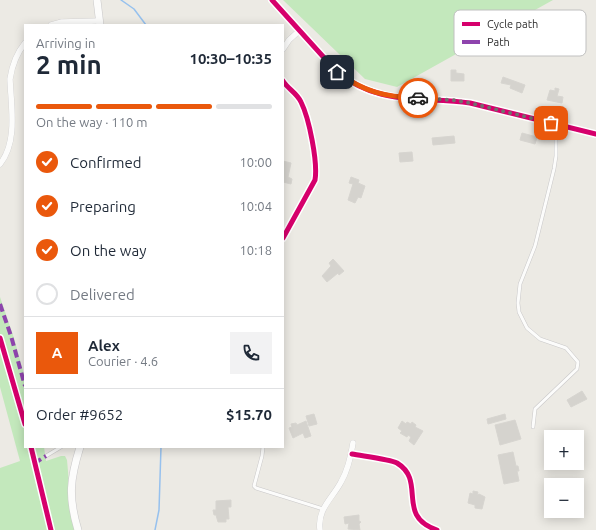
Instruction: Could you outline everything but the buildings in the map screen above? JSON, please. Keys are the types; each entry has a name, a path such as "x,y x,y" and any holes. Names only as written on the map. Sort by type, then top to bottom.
{"street":[{"path":"55,24 62,22 100,23 97,0"},
{"path":"272,0 337,72 348,80 369,91 392,97 452,100 470,103 596,134"},
{"path":"284,48 289,40 299,31"},
{"path":"0,164 5,158 11,139 10,80 12,70 18,52 24,44"},
{"path":"284,82 300,101 305,111 317,170 315,180 284,236"},
{"path":"320,530 321,512 341,482 352,454 353,443"},
{"path":"78,530 73,514 70,494 71,483 80,448"},
{"path":"352,454 396,462 404,468 412,484 412,501 418,518 427,527 437,530"}],"lane":[{"path":"533,427 535,409 577,369 578,365 578,362 566,348 540,339 527,328 519,312 518,303 520,284 535,246 554,169 556,156 556,124"},
{"path":"46,456 60,448"},
{"path":"263,448 254,486 256,488 323,509"}],"green space":[{"path":"283,0 553,0 535,10 454,10 454,55 397,87 365,79"},
{"path":"0,297 14,338 24,374 24,448 44,448 46,461 65,456 67,460 70,494 78,530 0,530 0,468 20,461 0,387"}],"waterway":[{"path":"121,0 134,9 145,24"},
{"path":"155,530 159,510 161,448"}],"marked path":[{"path":"0,304 24,382"},
{"path":"34,459 38,461 46,456"}],"cycle path":[{"path":"272,0 337,72 363,88 381,94 402,98 470,103 596,134"},
{"path":"284,82 297,96 304,109 312,140 316,172 315,180 284,236"},
{"path":"0,338 24,421"},
{"path":"31,448 51,530"},
{"path":"352,454 397,463 406,470 410,479 414,507 417,516 424,524 437,530"}],"way so far":[{"path":"418,98 452,100 470,103 551,123"}],"route":[{"path":"337,72 358,86 369,91 392,97 418,98"}]}
